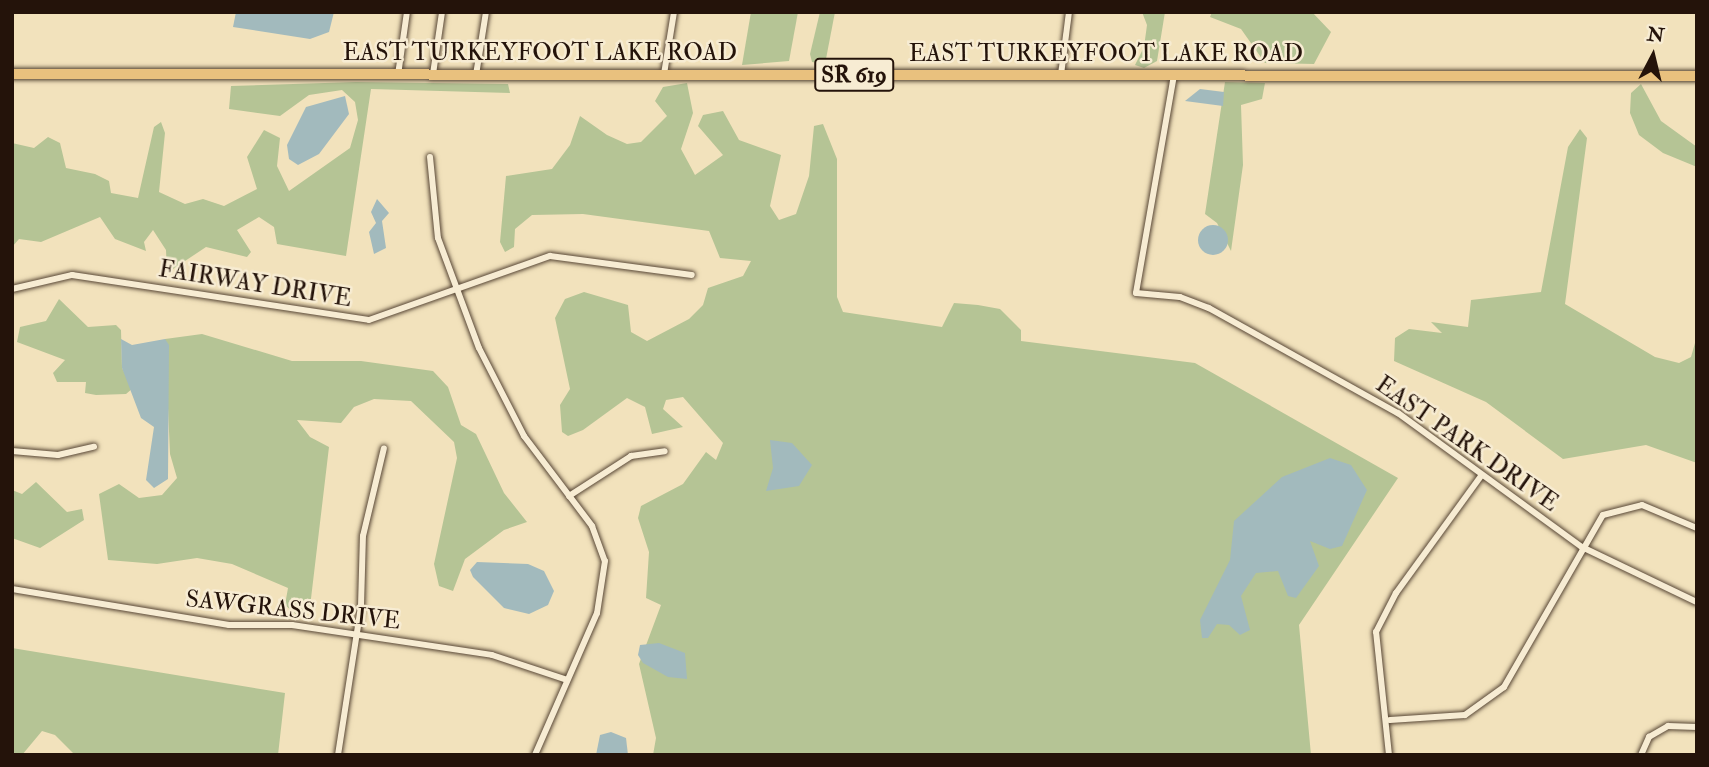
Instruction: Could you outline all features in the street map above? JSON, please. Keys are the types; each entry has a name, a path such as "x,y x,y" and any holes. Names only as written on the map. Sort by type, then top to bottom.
{"main road":[{"name":"EAST TURKEYFOOT LAKE ROAD","path":"12,74 1697,76"}],"street":[{"path":"398,75 407,12"},
{"path":"433,74 442,12"},
{"path":"476,75 486,12"},
{"path":"664,74 674,12"},
{"path":"1061,75 1069,12"},
{"name":"EAST PARK DRIVE","path":"1174,75 1136,293 1180,297 1209,308 1398,413 1582,547 1697,602"},
{"path":"430,157 436,228 456,290 510,413 598,537 606,574 597,613 535,755"},
{"name":"FAIRWAY DRIVE","path":"12,289 72,275 356,321 407,311 456,290 563,255 692,275"},
{"path":"12,452 58,455 94,447"},
{"path":"338,755 356,635 363,536 384,448"},
{"path":"569,496 631,456 665,451"},
{"path":"1389,755 1390,720 1377,664 1376,632 1383,615 1481,475"},
{"path":"1390,720 1465,715 1504,687 1582,547 1603,515 1634,505 1659,508 1697,527"},
{"name":"SAWGRASS DRIVE","path":"12,589 229,625 292,625 509,659 568,680"},
{"path":"1641,755 1649,737 1668,726 1697,727"}],"green space":[{"path":"751,12 798,12 789,61 742,65"},
{"path":"820,12 835,12 825,64 812,62 810,54"},
{"path":"1142,12 1165,12 1157,61 1144,68 1135,65 1144,47 1147,25"},
{"path":"1212,12 1312,12 1331,32 1314,64 1265,63 1241,29 1210,17"},
{"path":"356,82 508,84 510,93 371,89 346,256 277,244 274,227 259,217 237,230 251,252 247,257 206,247 167,273 166,250 153,230 144,242 146,251 115,239 100,217 41,242 19,239 12,247 12,143 34,148 48,137 60,143 66,168 95,174 109,181 111,193 138,198 154,127 161,122 165,133 159,192 185,204 203,199 224,206 257,189 247,157 264,130 280,138 277,166 289,191 350,148 358,120 355,102 342,90 309,95 280,116 229,109 231,86"},
{"path":"1225,82 1265,83 1262,99 1241,105 1243,165 1231,251 1217,223 1205,214"},
{"path":"687,83 693,113 681,149 695,175 723,155 698,126 703,115 723,111 739,140 781,155 770,206 779,220 796,214 809,176 814,126 823,124 837,159 837,297 843,312 942,327 954,303 978,305 1000,309 1021,330 1021,341 1195,363 1398,478 1299,625 1311,755 653,755 656,738 639,664 661,605 646,598 649,552 638,518 641,506 683,484 706,452 716,460 723,443 683,397 666,400 663,409 683,427 652,434 645,407 627,398 583,430 568,436 562,432 560,405 570,389 555,318 565,299 584,292 628,305 631,332 647,341 689,319 703,305 708,288 743,276 751,261 720,258 709,231 583,214 532,215 515,229 514,247 505,252 500,242 506,176 552,169 570,145 580,116 607,135 627,144 641,142 667,116 655,101 663,87"},
{"path":"1641,84 1661,121 1697,147 1697,167 1663,153 1639,135 1630,113 1631,93"},
{"path":"1580,129 1587,138 1565,304 1655,357 1679,363 1691,357 1697,336 1697,463 1646,445 1563,459 1486,402 1394,361 1395,338 1409,329 1442,333 1431,322 1468,327 1471,300 1541,292 1568,147"},
{"path":"59,299 88,327 116,325 121,330 122,368 133,388 126,394 96,395 85,393 86,382 57,382 53,373 65,360 17,342 20,327 46,321"},
{"path":"202,334 292,361 361,361 433,371 448,387 461,425 476,434 504,493 527,522 504,530 465,559 453,591 439,586 434,564 457,458 454,442 411,401 374,399 354,407 341,423 297,420 310,437 329,447 310,607 297,615 285,605 288,588 232,564 197,558 157,564 108,560 99,494 119,484 139,498 162,495 177,478 170,454 165,339"},
{"path":"36,482 67,512 82,509 84,520 40,548 12,538 12,490 22,494"},
{"path":"12,648 285,693 278,755 75,755 55,735 42,731 22,755 12,755"}],"water":[{"path":"236,12 334,12 329,32 310,39 233,27"},
{"path":"1200,89 1224,92 1223,106 1185,101"},
{"path":"345,96 349,114 319,154 298,165 289,159 287,145 306,107"},
{"path":"377,199 389,213 382,221 386,248 374,254 369,232 376,223 371,212"},
{"path":"1213,225 1223,230 1228,240 1223,250 1213,255 1203,250 1198,240 1203,230"},
{"path":"121,339 132,345 165,339 169,345 168,479 154,488 146,480 154,427 141,418 122,368"},
{"path":"770,440 792,443 812,465 799,486 766,491 773,468"},
{"path":"1330,458 1351,465 1367,490 1342,546 1330,549 1310,541 1319,566 1296,598 1288,596 1278,571 1256,573 1241,596 1250,630 1240,635 1229,625 1217,624 1208,638 1202,638 1200,620 1230,560 1234,521 1282,477"},
{"path":"477,562 528,564 544,571 554,591 548,605 529,614 504,608 473,577 470,570"},
{"path":"659,643 685,653 687,679 668,677 643,663 638,655 640,645"},
{"path":"611,732 626,738 628,755 596,755 600,735"}]}
